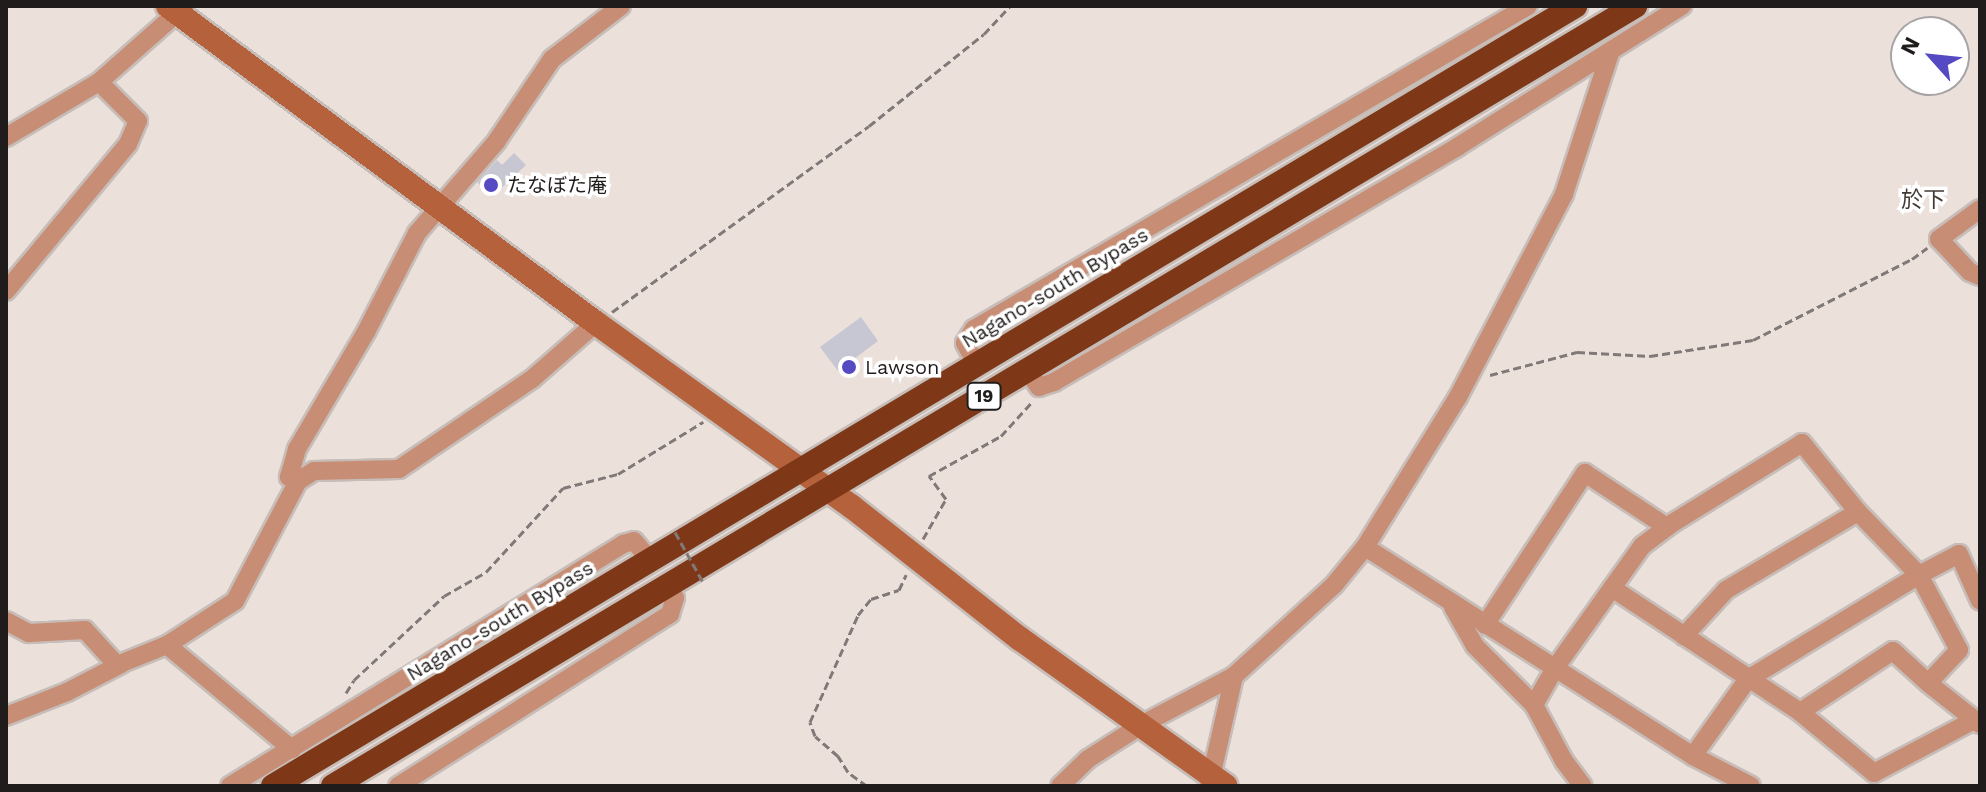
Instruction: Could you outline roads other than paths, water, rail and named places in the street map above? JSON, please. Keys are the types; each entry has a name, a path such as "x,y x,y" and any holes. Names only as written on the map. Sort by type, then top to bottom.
{"highway":[{"name":"Nagano-south Bypass","path":"273,786 1575,6"},
{"name":"19","path":"333,786 827,490 1033,379 1441,122 1635,6"}],"street":[{"path":"298,481 289,477 297,449 367,330 417,233 496,142 552,59 621,6"},
{"path":"976,363 965,343 974,329 1528,6"},
{"path":"1033,379 1054,382 1457,147 1682,6"},
{"path":"6,137 99,82 177,8 438,206 827,490 1019,638 1143,724 1216,783 1234,676"},
{"path":"1060,786 1088,759 1143,724 1234,676 1334,585 1365,547 1467,381 1564,194 1611,50"},
{"path":"1411,73 1424,96"},
{"path":"6,291 128,144 138,121 99,82"},
{"path":"1441,122 1457,147"},
{"path":"1980,209 1939,239 1970,272 1980,276"},
{"path":"6,716 67,692 167,645 235,601 298,481 314,471 399,469 532,379 596,323"},
{"path":"1534,705 1555,668 1642,546 1667,527 1802,443 1858,512 1919,575 1959,650 1928,683"},
{"path":"1485,625 1585,473 1667,527"},
{"path":"1684,636 1726,590 1858,512"},
{"path":"230,786 623,544 634,541 650,560"},
{"path":"1365,547 1693,756 1750,786"},
{"path":"1693,756 1748,679 1919,575 1959,554 1975,576 1980,601"},
{"path":"398,786 670,614 675,598 668,586"},
{"path":"1612,588 1800,712 1867,780 1977,722 1893,651 1800,712"},
{"path":"1450,601 1475,646 1534,705 1564,761 1583,786"},
{"path":"6,621 29,633 85,630 117,665 121,664"},
{"path":"167,645 292,749"}],"place":[{"name":"たなぼた庵","path":"491,185"},
{"name":"Lawson","path":"849,367"}],"district":[{"name":"於下","path":"1923,200"}]}
